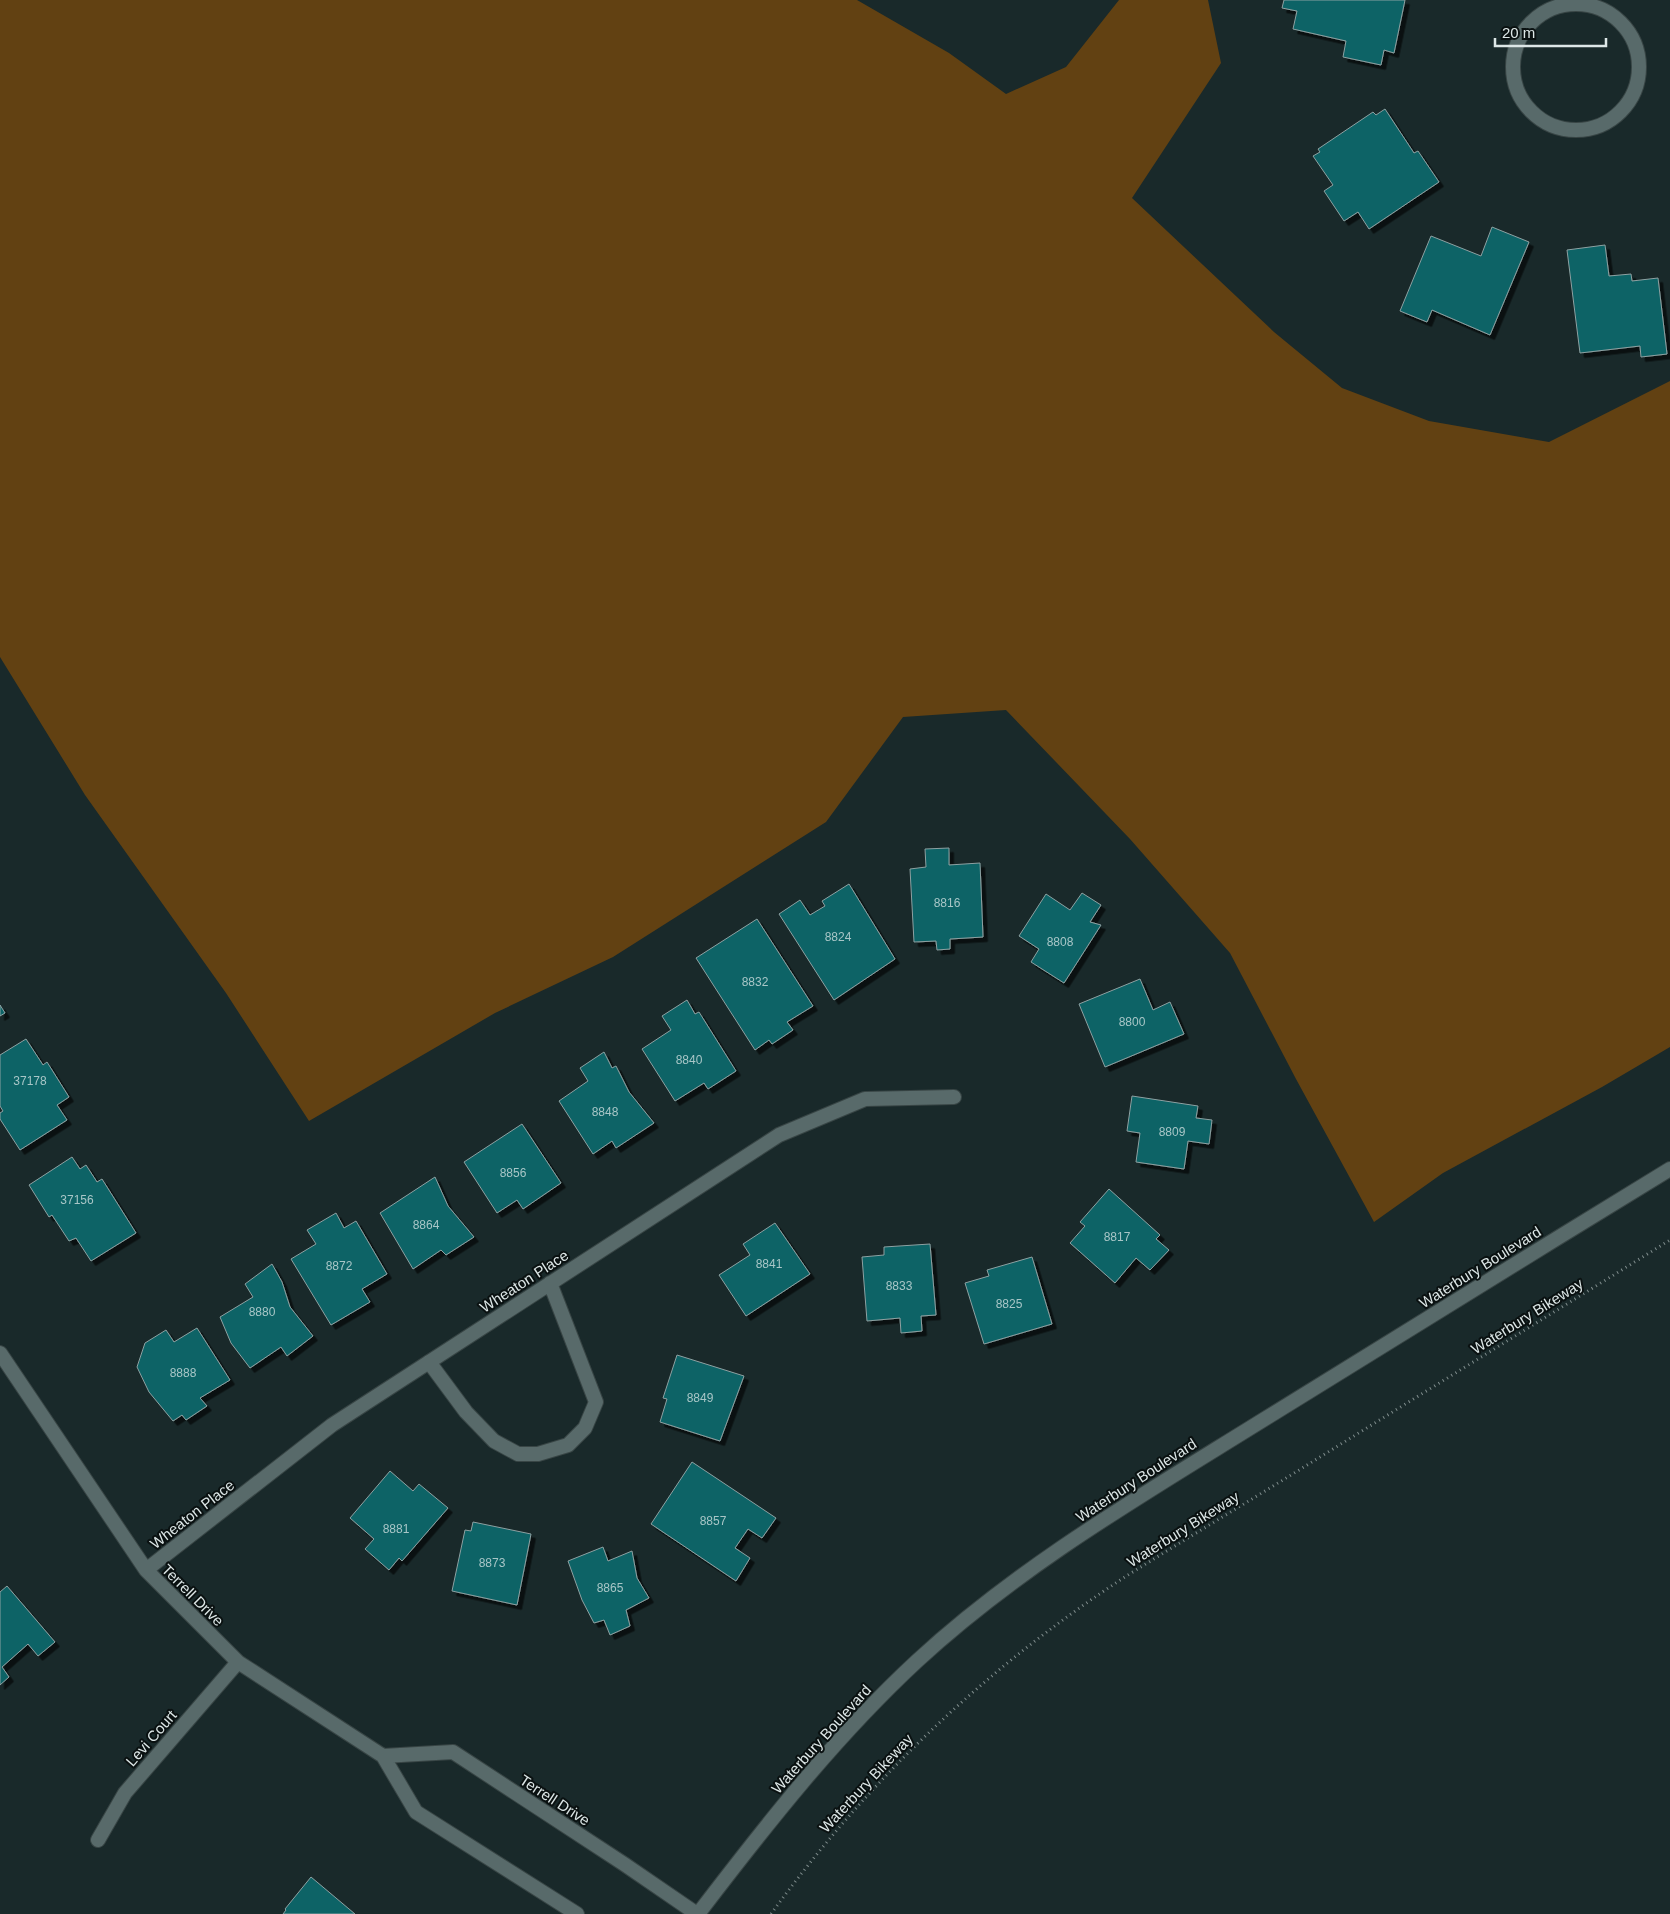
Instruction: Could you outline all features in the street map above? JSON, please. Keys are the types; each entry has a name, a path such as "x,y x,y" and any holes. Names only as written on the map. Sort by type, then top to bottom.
{"street":[{"path":"1571,4 1592,6 1599,4 1626,29 1636,48 1639,69 1635,90 1624,108 1608,122 1589,129 1568,130 1548,124 1531,112 1519,95 1513,76 1514,55 1521,36 1534,20 1551,9 1571,4"},
{"name":"Wheaton Place","path":"146,1570 332,1424 779,1135 865,1100 954,1098"},
{"name":"Waterbury Boulevard","path":"698,1914 766,1825 871,1705 919,1660 1008,1586 1124,1506 1670,1169"},
{"path":"429,1362 466,1412 494,1441 518,1454 538,1454 568,1446 585,1428 596,1402 550,1283"},
{"name":"Terrell Drive","path":"0,1353 146,1570 238,1662 383,1756 416,1812 577,1914"},
{"name":"Levi Court","path":"98,1840 125,1793 238,1662"},
{"name":"Terrell Drive","path":"383,1756 453,1752 698,1914"}],"path":[{"name":"Waterbury Bikeway","path":"772,1914 805,1868 867,1794 928,1732 1039,1639 1126,1576 1670,1240"}],"shaded area":[{"path":"0,0 857,0 949,53 1006,94 1066,67 1119,0 1208,0 1221,63 1132,198 1274,332 1342,388 1429,421 1549,442 1670,381 1670,1047 1602,1087 1443,1173 1374,1222 1230,953 1130,839 1006,710 903,717 826,822 613,957 495,1013 309,1121 226,993 85,795 0,657"}],"building":[{"path":"1284,0 1405,0 1394,53 1384,50 1381,65 1343,57 1346,41 1293,29 1297,11 1282,8"},
{"path":"1385,109 1414,153 1418,151 1439,182 1369,229 1358,212 1344,221 1324,191 1333,185 1313,156 1320,152 1318,149 1373,112 1376,115"},
{"path":"1492,227 1529,242 1490,335 1432,310 1427,322 1400,311 1431,236 1481,256"},
{"path":"1605,245 1609,276 1631,274 1632,281 1658,278 1667,354 1641,357 1640,346 1580,353 1567,250"},
{"path":"949,848 949,865 980,863 983,937 950,939 950,949 937,950 936,941 914,942 910,869 926,867 925,849"},
{"path":"849,884 895,959 834,1000 779,914 800,900 810,915 825,906 822,901"},
{"path":"1082,893 1101,905 1090,922 1101,925 1064,983 1031,962 1039,949 1019,936 1046,894 1070,910"},
{"path":"757,919 813,1006 787,1022 793,1030 772,1044 769,1040 755,1050 696,958"},
{"path":"1140,979 1153,1010 1170,1002 1184,1034 1105,1067 1079,1004"},
{"path":"687,1000 695,1014 699,1012 736,1071 708,1089 704,1083 675,1101 642,1049 671,1030 662,1016"},
{"path":"0,1005 5,1013 0,1016"},
{"path":"26,1039 43,1065 47,1062 69,1097 57,1105 67,1120 20,1150 0,1119 0,1113 3,1111 0,1106 0,1055"},
{"path":"604,1052 612,1068 616,1066 629,1092 654,1123 616,1148 612,1141 593,1154 559,1101 588,1081 580,1068"},
{"path":"1132,1096 1198,1106 1196,1118 1212,1120 1209,1144 1188,1141 1184,1169 1136,1162 1140,1133 1127,1131"},
{"path":"522,1124 561,1183 523,1209 517,1200 497,1213 464,1162"},
{"path":"72,1157 80,1169 86,1165 97,1182 102,1179 136,1233 91,1261 76,1238 69,1241 52,1215 49,1217 29,1185"},
{"path":"435,1177 448,1206 474,1237 446,1255 441,1250 413,1269 380,1213"},
{"path":"1109,1189 1160,1235 1156,1239 1169,1250 1150,1270 1136,1258 1115,1283 1070,1243 1085,1226 1080,1222"},
{"path":"336,1213 344,1228 356,1221 387,1274 362,1289 370,1302 331,1325 291,1259 316,1244 307,1230"},
{"path":"775,1223 810,1274 746,1316 719,1275 750,1255 743,1244"},
{"path":"930,1244 936,1315 921,1316 922,1331 901,1333 900,1318 867,1321 862,1257 884,1255 884,1247"},
{"path":"1032,1257 1052,1324 984,1344 965,1283 989,1276 987,1270"},
{"path":"272,1264 282,1282 290,1307 313,1336 287,1356 281,1347 250,1368 231,1343 220,1317 253,1297 245,1284"},
{"path":"197,1328 230,1380 200,1398 207,1406 186,1420 182,1415 173,1421 149,1392 137,1367 145,1343 166,1330 174,1342"},
{"path":"677,1355 744,1376 720,1441 660,1422 667,1399 663,1398"},
{"path":"692,1462 776,1518 762,1538 748,1529 735,1548 750,1558 736,1581 651,1524"},
{"path":"390,1471 413,1491 419,1484 448,1508 402,1561 399,1558 389,1570 365,1549 374,1539 350,1518"},
{"path":"473,1522 531,1534 517,1605 452,1591 465,1530 471,1531"},
{"path":"603,1547 608,1561 632,1551 637,1578 649,1598 626,1610 630,1626 610,1635 604,1620 594,1623 582,1600 568,1561"},
{"path":"7,1586 55,1642 38,1656 28,1644 2,1667 9,1677 0,1685 0,1592"},
{"path":"311,1877 355,1914 283,1914"}]}
